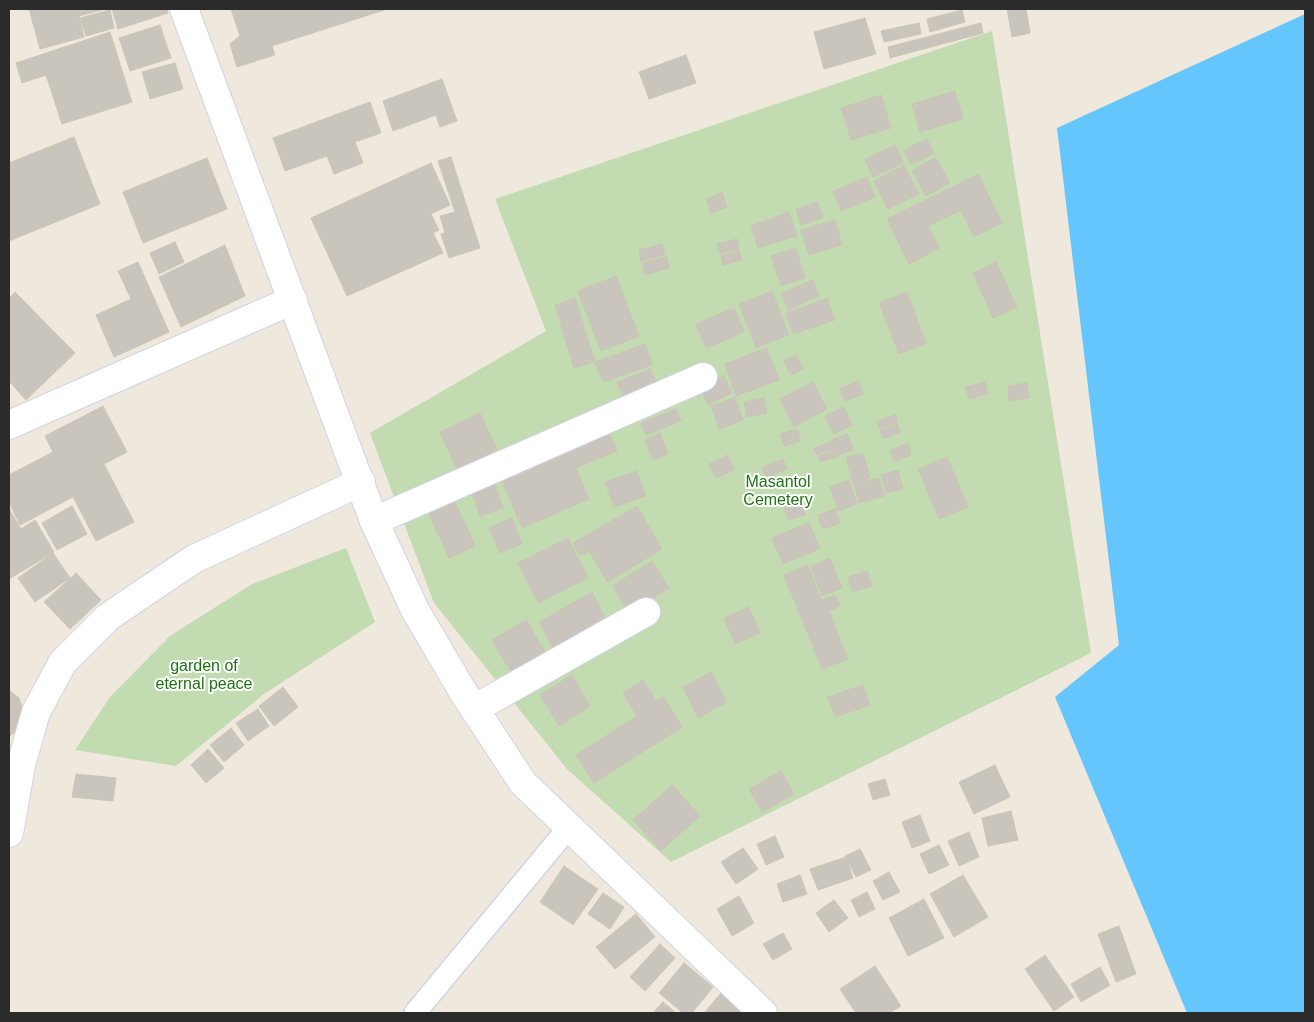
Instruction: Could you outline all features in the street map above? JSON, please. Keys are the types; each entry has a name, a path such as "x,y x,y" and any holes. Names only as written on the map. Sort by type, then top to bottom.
{"street":[{"path":"184,9 374,521 416,610 474,709 523,783 763,1013"},
{"path":"9,425 293,300"},
{"path":"374,521 703,376"},
{"path":"9,833 20,765 36,712 63,662 82,642 108,617 194,558 361,482"},
{"path":"474,709 646,612"}],"lane":[{"path":"415,1013 569,827"}],"green space":[{"name":"Masantol Cemetery","path":"992,31 1091,653 671,862 567,769 434,603 370,433 546,331 495,199"},
{"name":"garden of eternal peace","path":"346,548 375,622 264,694 176,766 75,750 110,697 170,636 252,584"}],"water":[{"path":"1305,14 1305,1013 1187,1013 1055,697 1119,645 1057,128"}],"building":[{"path":"29,9 105,9 79,16 84,37 40,49"},
{"path":"112,9 167,9 168,13 118,29"},
{"path":"231,9 384,10 272,46 275,55 237,67 230,44 240,36"},
{"path":"1007,9 1026,9 1030,33 1012,37"},
{"path":"110,10 114,28 86,36 80,18"},
{"path":"962,10 965,22 930,32 927,19"},
{"path":"865,18 876,54 824,69 814,32"},
{"path":"919,23 921,34 884,42 881,31"},
{"path":"981,23 983,33 890,58 888,47"},
{"path":"160,25 171,58 130,71 119,38"},
{"path":"110,32 132,102 62,124 46,75 22,83 16,63"},
{"path":"686,55 696,83 649,99 639,72"},
{"path":"175,63 183,89 150,99 142,72"},
{"path":"442,79 457,121 440,127 436,115 393,131 383,101"},
{"path":"955,91 963,119 920,132 912,104"},
{"path":"881,95 891,128 851,140 841,108"},
{"path":"370,102 381,133 355,142 363,163 334,174 327,156 285,171 273,138"},
{"path":"74,137 100,204 9,241 9,163"},
{"path":"927,139 934,154 911,164 904,150"},
{"path":"895,145 903,163 873,177 865,159"},
{"path":"451,157 480,248 449,258 441,234 445,233 440,216 455,212 438,161"},
{"path":"935,157 950,183 926,196 912,171"},
{"path":"207,158 227,209 143,243 123,192"},
{"path":"431,163 450,205 431,214 439,230 433,233 443,253 347,296 311,218"},
{"path":"904,165 919,194 888,209 874,181"},
{"path":"978,174 1002,223 974,237 961,210 928,226 939,248 909,264 887,219"},
{"path":"867,177 875,197 841,211 833,191"},
{"path":"722,193 727,207 711,213 706,199"},
{"path":"818,202 823,218 801,225 796,209"},
{"path":"789,212 797,236 758,248 751,226"},
{"path":"835,220 842,245 809,255 801,230"},
{"path":"737,239 739,248 720,254 717,244"},
{"path":"175,242 184,262 159,274 150,253"},
{"path":"662,244 665,255 641,261 639,250"},
{"path":"225,245 245,296 181,327 159,277"},
{"path":"796,248 805,278 781,286 771,256"},
{"path":"739,250 742,260 723,265 721,256"},
{"path":"666,257 669,268 645,275 642,263"},
{"path":"138,262 169,332 114,357 96,315 131,299 118,271"},
{"path":"996,262 1017,307 993,318 973,273"},
{"path":"616,276 639,336 601,351 578,291"},
{"path":"813,280 819,296 788,310 781,293"},
{"path":"772,291 789,335 756,348 739,304"},
{"path":"15,292 75,353 26,400 9,381 9,299"},
{"path":"907,292 926,343 899,354 879,303"},
{"path":"575,298 595,362 574,368 555,305"},
{"path":"827,298 835,320 793,334 786,313"},
{"path":"734,308 744,332 706,348 696,324"},
{"path":"645,344 652,365 603,382 595,362"},
{"path":"767,348 779,380 736,396 725,364"},
{"path":"796,355 803,369 791,375 784,361"},
{"path":"650,369 661,393 627,407 617,382"},
{"path":"724,376 732,393 708,405 700,388"},
{"path":"858,381 863,394 845,401 840,389"},
{"path":"813,382 827,409 794,427 780,399"},
{"path":"985,382 988,394 969,399 966,387"},
{"path":"1027,383 1029,398 1009,401 1008,386"},
{"path":"735,397 743,420 719,429 711,406"},
{"path":"764,398 767,413 747,417 744,402"},
{"path":"103,406 127,452 104,464 134,522 96,541 73,497 20,525 9,502 9,475 53,452 45,436"},
{"path":"844,407 852,425 834,434 825,416"},
{"path":"676,409 681,421 646,435 641,423"},
{"path":"480,413 497,450 457,469 440,432"},
{"path":"895,415 898,422 879,428 877,421"},
{"path":"897,424 900,432 883,439 880,430"},
{"path":"607,428 617,451 576,468 589,499 522,528 499,474"},
{"path":"797,429 801,441 784,446 780,434"},
{"path":"660,433 668,454 653,460 645,440"},
{"path":"847,434 853,450 837,455 831,440"},
{"path":"832,442 834,449 816,454 814,448"},
{"path":"908,443 911,455 894,461 890,450"},
{"path":"835,450 837,457 820,462 818,456"},
{"path":"863,453 870,478 853,483 846,457"},
{"path":"728,455 734,470 716,478 709,464"},
{"path":"947,457 968,507 939,519 918,469"},
{"path":"783,459 787,469 766,478 762,467"},
{"path":"898,470 903,489 886,493 881,475"},
{"path":"637,471 646,496 614,507 605,482"},
{"path":"491,472 503,508 480,516 468,480"},
{"path":"879,478 884,496 859,503 854,484"},
{"path":"849,480 857,504 838,511 830,487"},
{"path":"454,499 475,546 449,558 428,511"},
{"path":"801,501 805,515 788,520 784,507"},
{"path":"72,506 87,534 57,550 42,523"},
{"path":"637,506 662,549 607,582 589,551 580,556 573,543"},
{"path":"9,509 21,529 35,520 54,552 9,579"},
{"path":"835,509 840,523 823,529 818,515"},
{"path":"512,518 522,544 500,553 489,528"},
{"path":"809,523 820,549 783,564 772,538"},
{"path":"568,538 588,578 538,603 518,563"},
{"path":"53,553 70,578 35,602 18,578"},
{"path":"830,558 842,588 822,596 811,566"},
{"path":"652,561 669,588 629,613 612,586"},
{"path":"808,565 821,600 835,595 840,606 829,611 848,659 822,669 784,575"},
{"path":"867,571 872,586 852,592 848,577"},
{"path":"76,573 101,600 70,629 44,602"},
{"path":"592,592 608,623 555,652 539,622"},
{"path":"749,607 760,633 735,644 724,618"},
{"path":"526,620 550,660 516,680 492,640"},
{"path":"711,672 727,702 698,718 683,687"},
{"path":"572,675 590,706 559,726 540,695"},
{"path":"643,680 656,701 663,696 682,727 594,783 576,755 637,716 623,693"},
{"path":"863,685 870,705 835,717 828,697"},
{"path":"283,687 298,707 274,726 259,706"},
{"path":"9,690 19,698 24,713 18,729 9,737"},
{"path":"258,709 269,726 248,741 236,723"},
{"path":"231,728 244,745 224,762 210,745"},
{"path":"208,749 224,768 206,783 191,765"},
{"path":"995,765 1010,797 974,814 959,782"},
{"path":"781,771 794,794 762,812 749,789"},
{"path":"76,774 116,778 113,801 72,797"},
{"path":"885,779 890,795 873,800 868,784"},
{"path":"672,785 700,816 661,851 633,820"},
{"path":"1011,811 1018,840 988,846 982,818"},
{"path":"920,815 930,841 912,848 902,822"},
{"path":"969,832 979,857 959,866 948,841"},
{"path":"775,836 784,857 766,865 757,844"},
{"path":"939,845 949,865 929,874 920,854"},
{"path":"743,848 758,869 736,884 721,862"},
{"path":"860,849 871,870 856,877 845,856"},
{"path":"846,857 853,878 818,890 810,869"},
{"path":"564,866 598,889 573,925 540,902"},
{"path":"889,872 900,892 883,900 873,881"},
{"path":"800,875 807,894 783,902 777,884"},
{"path":"963,875 988,917 954,937 930,894"},
{"path":"867,892 875,909 859,917 851,900"},
{"path":"603,893 624,907 610,929 588,914"},
{"path":"739,896 754,923 732,936 717,909"},
{"path":"924,899 944,938 908,956 889,918"},
{"path":"834,900 848,918 829,932 816,913"},
{"path":"636,914 655,937 615,969 596,947"},
{"path":"1119,926 1136,974 1116,982 1098,934"},
{"path":"783,933 792,949 773,960 763,944"},
{"path":"660,944 675,958 645,991 630,977"},
{"path":"1045,955 1074,997 1054,1011 1025,969"},
{"path":"684,963 713,987 692,1013 683,1013 659,993"},
{"path":"875,966 901,1006 889,1013 856,1013 840,989"},
{"path":"1100,967 1110,985 1081,1002 1071,984"},
{"path":"722,992 746,1013 704,1013"},
{"path":"663,1002 676,1013 653,1013"}]}
